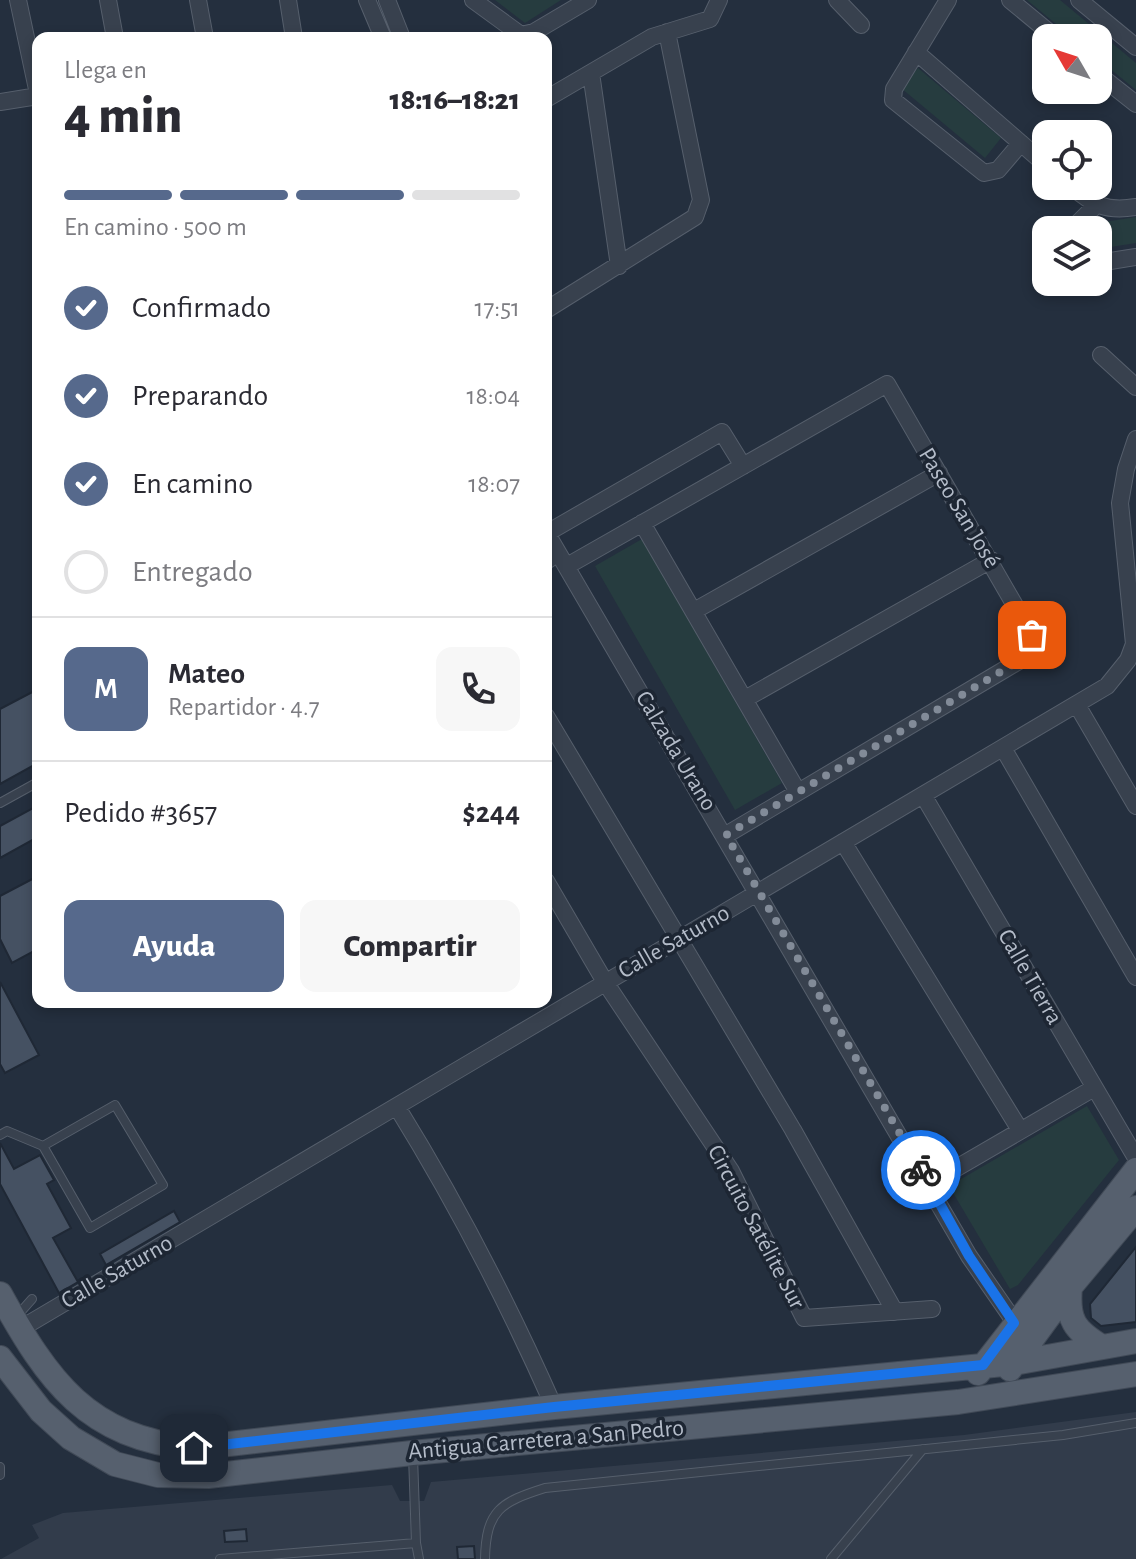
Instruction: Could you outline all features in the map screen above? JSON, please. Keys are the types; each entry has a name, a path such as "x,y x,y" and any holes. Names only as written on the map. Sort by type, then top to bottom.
{"main road":[{"path":"990,1397 1014,1363 1022,1332 1136,1170"},
{"path":"958,1402 983,1365 1070,1287 1136,1208"},
{"path":"1070,1287 1071,1322 1077,1331 1102,1347"},
{"name":"Antigua Carretera a San Pedro","path":"0,1294 56,1384 90,1414 143,1439 194,1448 554,1407 1014,1363 1136,1341"},
{"name":"Antigua Carretera a San Pedro","path":"0,1358 41,1411 92,1452 138,1471 208,1476 412,1453 958,1402 1136,1374"}],"street":[{"path":"18,0 32,66"},
{"path":"108,0 114,32"},
{"path":"198,0 204,32"},
{"path":"288,0 293,32"},
{"path":"367,0 380,32"},
{"path":"387,0 400,32"},
{"path":"473,0 517,32"},
{"path":"534,32 588,0"},
{"path":"552,96 667,32 710,19 719,0"},
{"path":"837,0 861,25"},
{"path":"948,0 894,89 893,100 984,173 998,170 1021,143"},
{"path":"1010,0 1039,24"},
{"path":"1079,0 1136,47"},
{"path":"552,306 695,217 701,200 667,32"},
{"path":"916,52 1032,153"},
{"path":"591,73 619,266"},
{"path":"1112,85 1136,104"},
{"path":"0,102 32,96"},
{"path":"1088,200 1105,209 1136,207"},
{"path":"1085,216 1095,206"},
{"path":"1112,261 1136,257"},
{"path":"1101,355 1136,387"},
{"name":"Paseo San José","path":"558,562 601,547 887,384 991,560 1032,635 1033,649 1024,658 726,835"},
{"path":"552,529 722,432 743,466"},
{"name":"Calle Saturno","path":"17,1324 397,1107 1107,686 1128,660 1134,644 1120,503 1126,469 1136,439"},
{"path":"694,611 939,473"},
{"path":"642,523 798,792"},
{"path":"745,699 991,560"},
{"name":"Calzada Urano","path":"558,562 760,892 969,1256 1022,1332"},
{"path":"1077,705 1136,806"},
{"path":"552,726 680,939 895,1312"},
{"path":"1003,748 1136,977"},
{"name":"Calle Tierra","path":"923,795 1136,1158"},
{"path":"843,842 1020,1130"},
{"path":"552,891 605,982"},
{"name":"Circuito Satélite Sur","path":"605,982 731,1171 804,1318 932,1309"},
{"path":"929,1184 1094,1088"},
{"path":"397,1107 440,1177 513,1314 554,1407"}],"lane":[{"path":"0,803 32,785"},
{"path":"0,1135 7,1131 43,1146 90,1228 163,1185 115,1105 43,1146"},
{"path":"17,1324 32,1299"},
{"path":"485,1559 486,1530 498,1510 511,1500 545,1488 923,1449 1136,1423"},
{"path":"831,1559 923,1449"},
{"path":"412,1453 419,1559"},
{"path":"0,1467 0,1475"},
{"path":"220,1559 262,1558 416,1543"}],"shaded area":[{"path":"1136,1412 1136,1559 1,1559 39,1538 32,1525 63,1513 392,1485 400,1501 424,1501 431,1482 964,1435"}],"green space":[{"path":"495,0 561,0 525,23"},
{"path":"1027,0 1060,0 1089,24 1056,24"},
{"path":"1112,43 1136,63 1136,90 1112,70"},
{"path":"918,68 1001,138 985,158 901,88"},
{"path":"1136,217 1136,243 1112,247 1112,221"},
{"path":"642,539 782,783 735,810 595,566"},
{"path":"1087,1106 1119,1160 1018,1285 1010,1289 949,1186"}],"building":[{"path":"32,692 32,766 0,784 0,709"},
{"path":"32,809 32,840 0,858 0,826"},
{"path":"32,879 32,952 12,963 0,939 0,896"},
{"path":"0,982 39,1055 5,1073 0,1064"},
{"path":"0,1143 14,1169 40,1155 54,1180 47,1184 71,1228 53,1238 78,1282 59,1293 0,1184"},
{"path":"174,1211 180,1222 106,1265 100,1254"},
{"path":"1136,1247 1136,1322 1101,1326 1091,1318 1090,1304"},
{"path":"246,1529 247,1541 225,1542 224,1531"},
{"path":"474,1546 475,1559 458,1559 457,1547"}],"way so far":[{"path":"921,1170 726,835 1024,658 1033,649 1032,635"}],"route":[{"path":"194,1448 554,1407 983,1365 1014,1323 969,1256 921,1170"}]}
